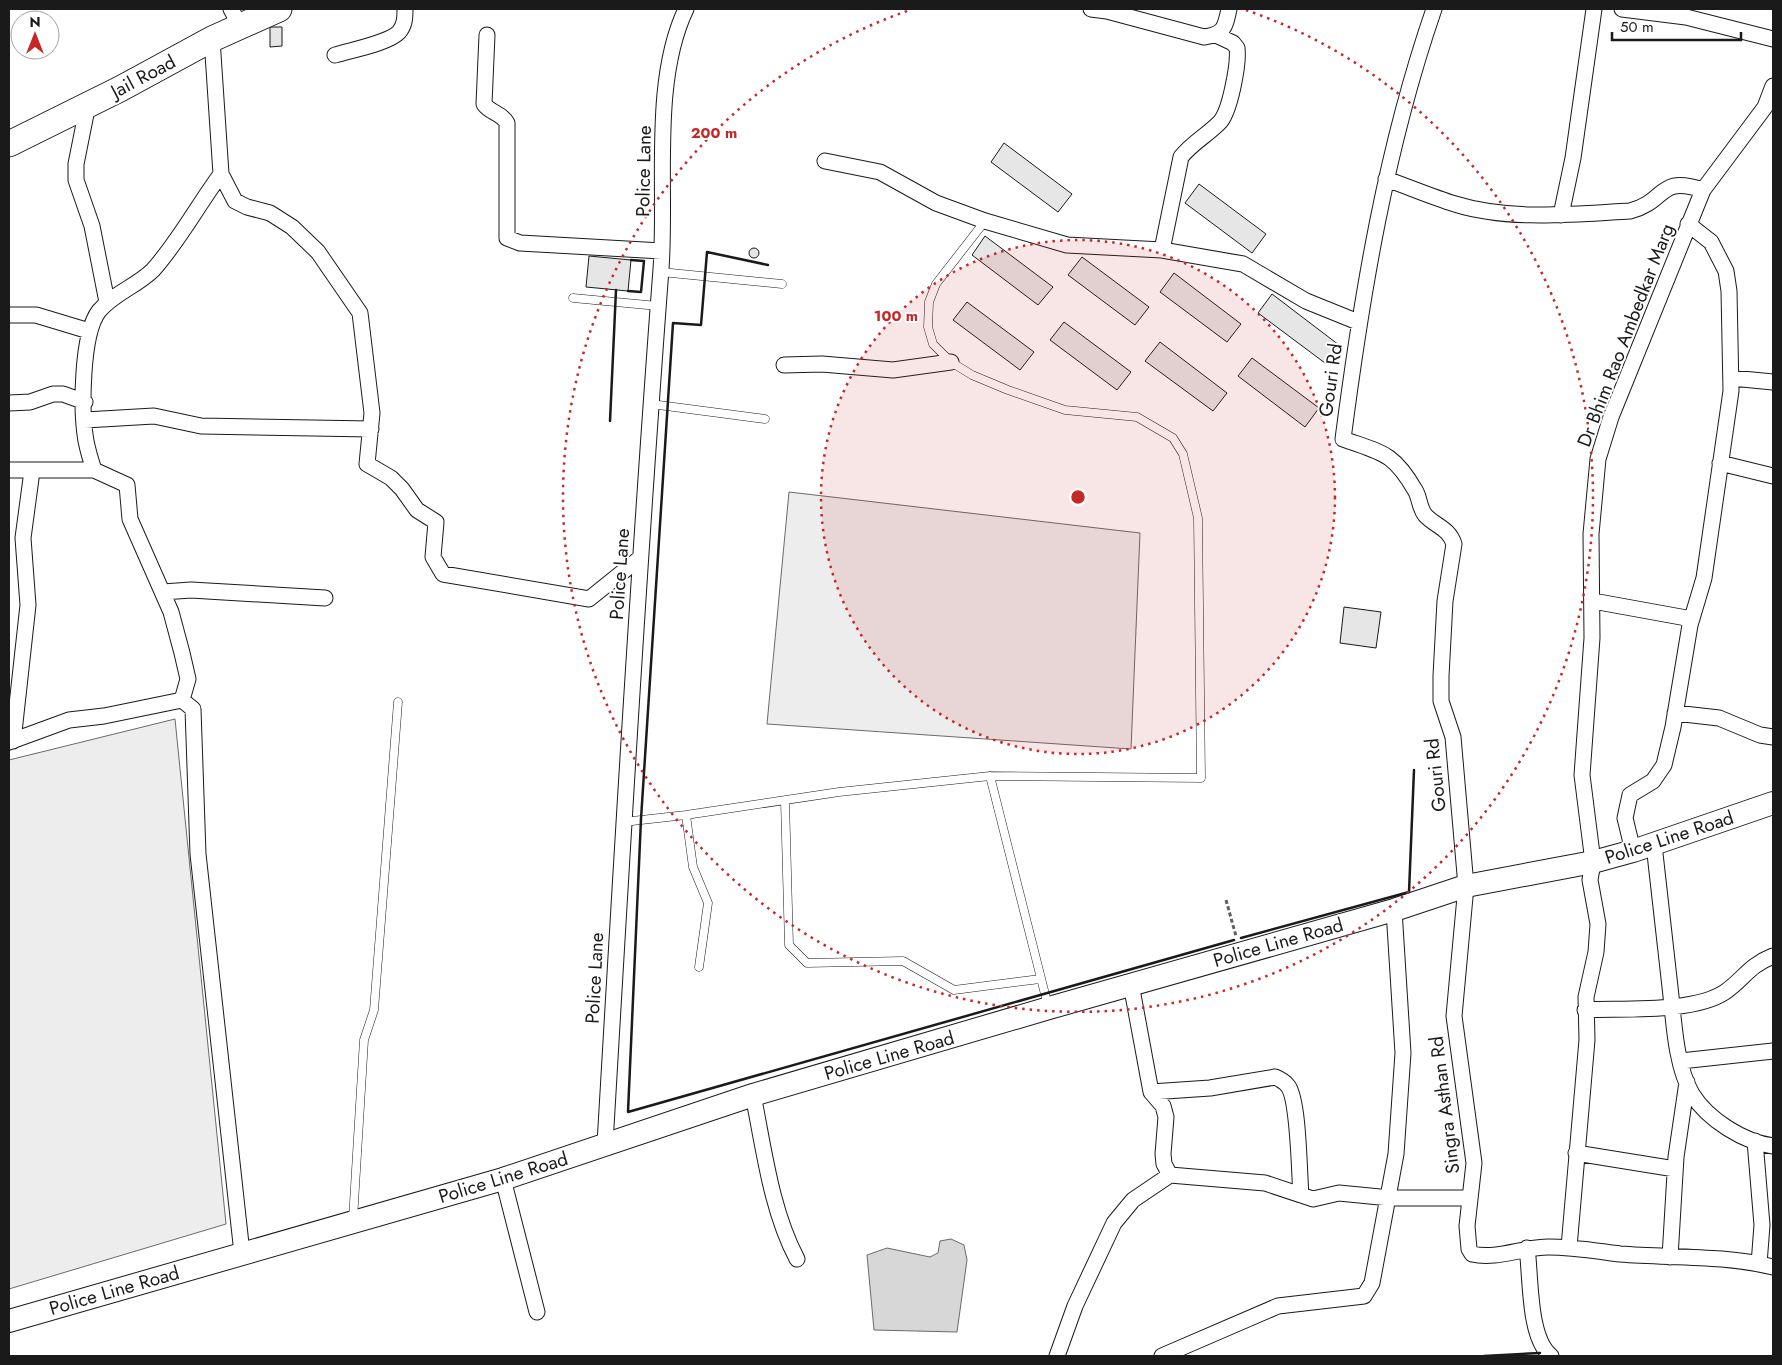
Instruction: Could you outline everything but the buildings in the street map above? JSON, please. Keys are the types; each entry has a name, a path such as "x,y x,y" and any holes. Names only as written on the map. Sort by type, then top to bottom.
{"main road":[{"name":"Jail Road","path":"9,144 212,39 236,18 278,9"}],"street":[{"path":"335,55 399,33 405,23 405,9"},
{"name":"Police Lane","path":"605,1144 623,822 661,272 664,109 671,59 686,9"},
{"path":"1090,9 1107,10 1204,37 1216,35 1223,30 1229,9"},
{"name":"Gouri Rd","path":"1434,9 1408,88 1386,179 1358,322 1343,439 1386,454 1402,468 1418,493 1421,509 1427,517 1452,535 1454,544 1445,600 1441,652 1441,701 1453,736 1466,886"},
{"path":"1561,215 1574,148 1594,9"},
{"path":"1622,9 1686,17 1773,39"},
{"path":"488,35 484,104 488,109 504,118 507,123 507,238 520,243 662,251"},
{"path":"1162,250 1181,158 1189,146 1218,124 1227,110 1237,60 1237,48 1233,43 1216,35"},
{"path":"212,39 221,174 236,200 247,206 270,213 292,227 305,239 318,252 360,313 372,414 367,464 391,478 402,489 417,510 436,522 433,558 443,574 590,599 640,558"},
{"name":"Dr Bhim Rao Ambedkar Marg","path":"1569,1246 1587,1040 1585,1010 1598,937 1597,909 1590,880 1593,862 1582,775 1593,601 1591,534 1599,453 1611,418 1703,190 1766,107 1773,86"},
{"path":"88,104 76,164 76,180 92,226 107,302"},
{"path":"825,161 880,172 936,203 985,221 1067,245 1162,250 1243,264 1306,301 1358,322"},
{"path":"94,470 86,441 84,420 90,330 98,313 107,302 151,272 166,254 221,174"},
{"path":"1386,179 1456,204 1492,211 1561,215 1630,211 1644,208 1667,188 1675,184 1686,184 1703,190"},
{"path":"1688,224 1711,242 1726,271 1729,291 1732,378 1704,578 1692,619 1664,765 1658,777 1648,785 1635,790 1627,801 1625,818 1644,848 1681,1061 1687,1082 1701,1107 1721,1123 1755,1141 1773,1146"},
{"path":"9,315 36,314 90,330"},
{"path":"784,365 822,364 893,370 951,362"},
{"path":"1732,378 1773,382"},
{"path":"9,403 30,402 52,394 63,394 84,402"},
{"path":"84,420 154,416 201,426 371,430"},
{"path":"1720,463 1773,476"},
{"path":"9,470 94,470 127,485 130,519 163,592 173,620 188,679 182,700"},
{"path":"32,470 23,538 28,605 11,741 69,720 104,716 182,700"},
{"path":"163,592 191,590 325,598"},
{"path":"1593,601 1692,619"},
{"path":"182,700 193,709 198,854 242,1253"},
{"path":"1675,712 1719,718 1760,735 1773,737"},
{"name":"Police Line Road","path":"9,1321 502,1179 753,1095 1049,1008 1394,910 1466,886 1593,862 1644,848 1773,803"},
{"name":"Singra Asthan Rd","path":"1466,886 1454,1016 1474,1163 1467,1226 1469,1248 1472,1254 1491,1255 1527,1248 1569,1246 1614,1253 1766,1266"},
{"path":"1162,1356 1278,1306 1364,1296 1372,1283 1390,1198 1396,1154 1403,1053 1394,910"},
{"path":"1585,1010 1672,1007 1707,999 1725,992 1756,963 1773,956"},
{"path":"1131,984 1151,1092 1163,1106 1166,1127 1164,1159 1170,1175"},
{"path":"1681,1061 1773,1052"},
{"path":"1151,1092 1210,1088 1275,1078 1281,1080 1288,1086 1293,1103 1301,1195"},
{"path":"1670,1257 1675,1169 1687,1082"},
{"path":"753,1095 775,1200 790,1246 797,1259"},
{"path":"1755,1141 1766,1266"},
{"path":"1576,1153 1675,1169"},
{"path":"1057,1356 1075,1306 1114,1223 1133,1200 1170,1175 1256,1181 1313,1199 1339,1193 1390,1198 1470,1198"},
{"path":"502,1179 537,1312"},
{"path":"1527,1248 1536,1325 1542,1346 1551,1356"}],"lane":[{"path":"623,822 686,816 839,792 990,776 1201,778 1198,518 1183,454 1173,438 1137,417 1064,410 972,375 951,362 933,344 928,326 929,302 936,284 985,221"},
{"path":"661,272 782,284"},
{"path":"573,298 658,306"},
{"path":"651,404 765,420"},
{"path":"353,1221 364,1040 374,1010 398,702"},
{"path":"990,776 1049,1008"},
{"path":"785,801 789,945 807,963 903,961 954,990 1040,978"},
{"path":"686,816 692,867 708,903 699,967"}],"path":[{"path":"1226,900 1242,953"}],"shaded area":[{"path":"789,492 1140,533 1131,749 767,724"},
{"path":"175,719 226,1224 9,1289 9,760"},
{"path":"951,1239 964,1245 967,1260 957,1332 874,1330 867,1255 887,1248 930,1257 938,1253 940,1241"}],"wall":[{"path":"768,265 707,252 701,325 673,323 641,819 628,1112 1234,940"},
{"path":"628,291 641,292 644,261 631,260"},
{"path":"610,421 616,290"},
{"path":"1241,938 1409,892 1414,770"},
{"path":"1484,1356 1540,1353"}]}
